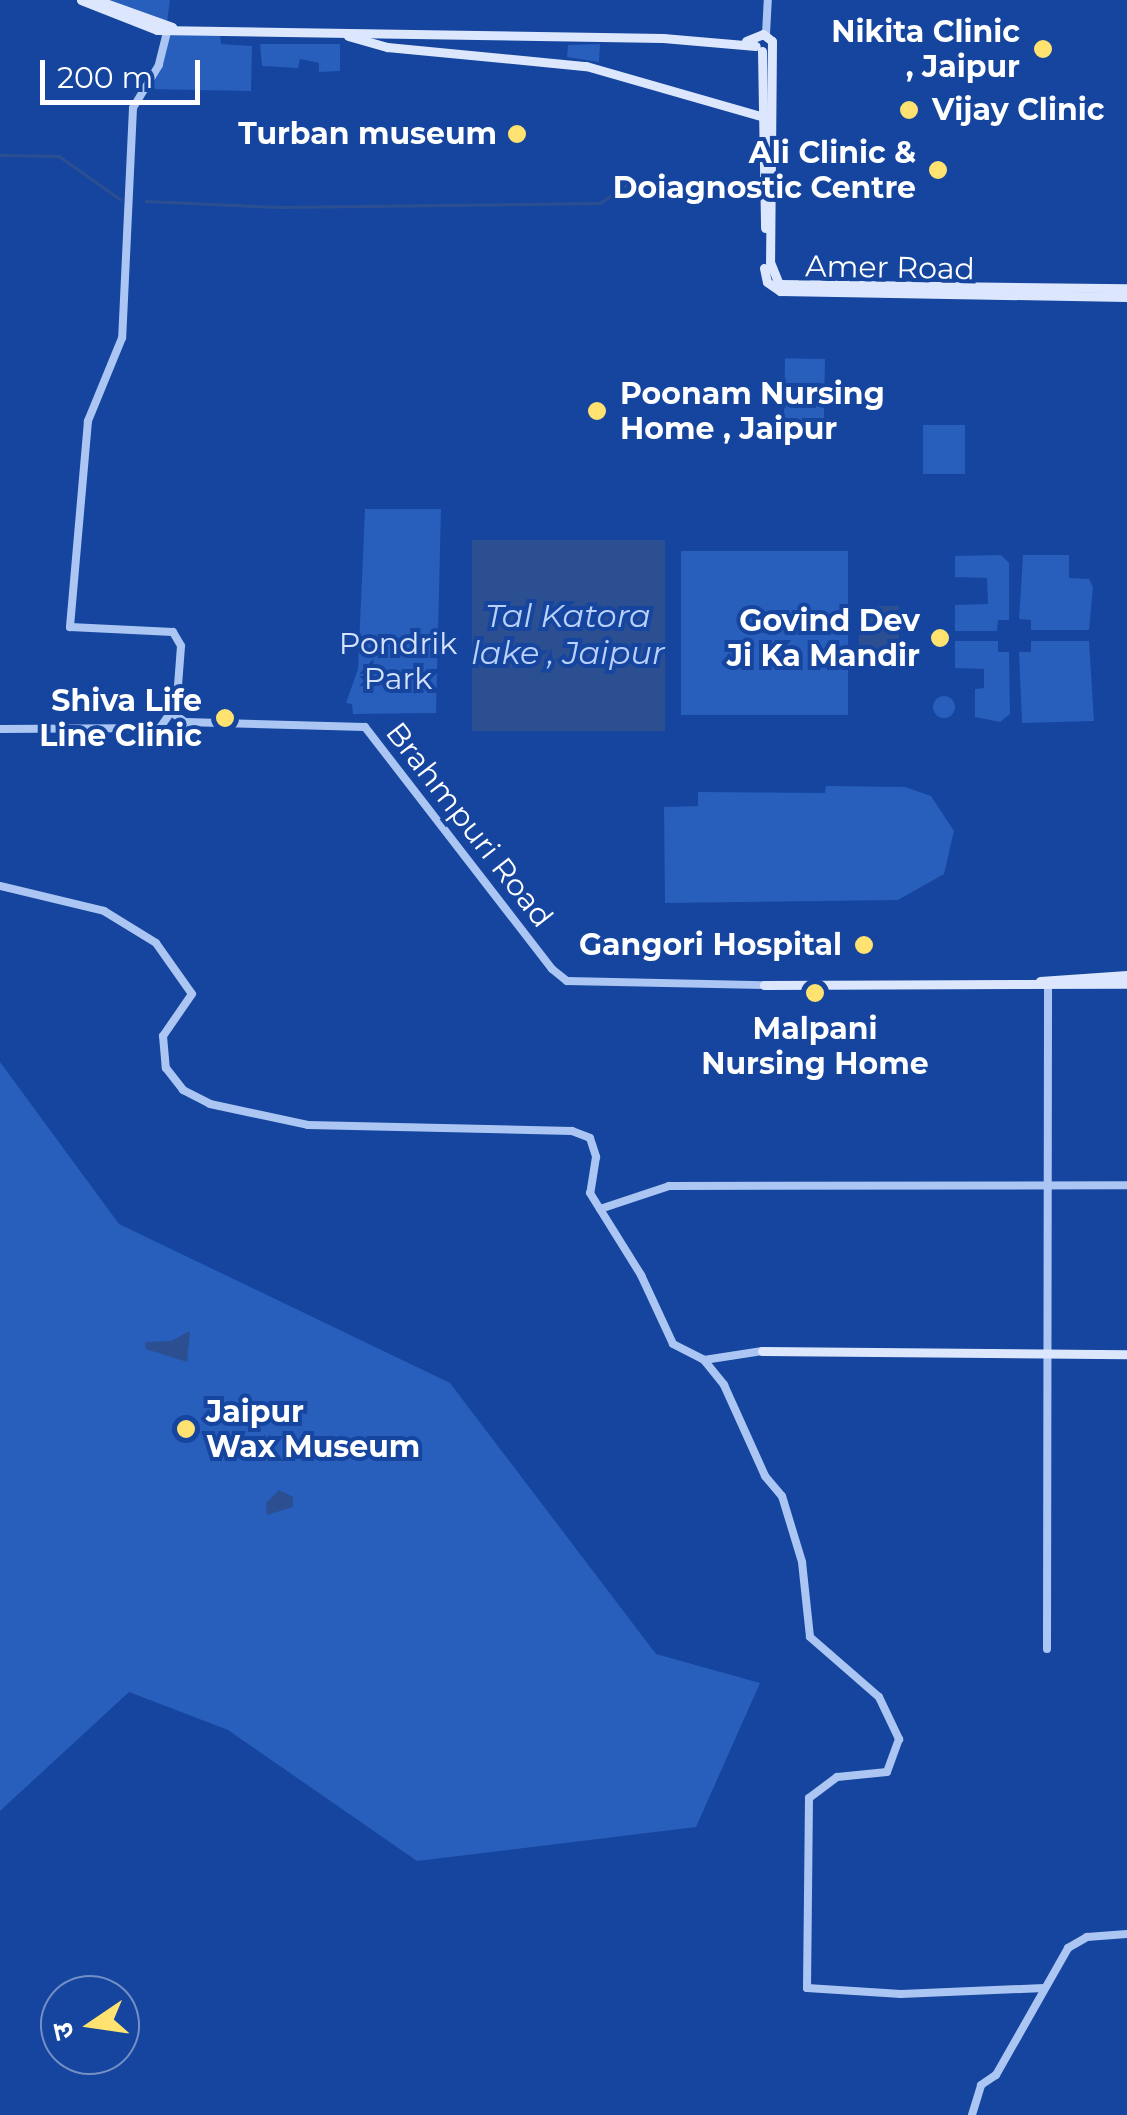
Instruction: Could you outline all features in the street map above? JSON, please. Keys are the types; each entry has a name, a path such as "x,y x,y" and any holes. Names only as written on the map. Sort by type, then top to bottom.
{"main road":[{"path":"81,0 170,28 345,36 762,43"},
{"path":"97,0 170,28"},
{"path":"345,36 386,47 586,66 767,118"},
{"name":"Amer Road","path":"762,43 770,274 779,284 1127,288"},
{"name":"Amer Road","path":"767,118 764,267 767,282 780,292 1127,296"},
{"path":"1044,983 1127,976"},
{"path":"764,986 1127,984"},
{"path":"762,1352 1127,1354"}],"street":[{"path":"762,43 768,0"},
{"path":"170,28 160,64 133,108 122,338 88,421 70,627 174,632 180,646 176,712 186,722"},
{"path":"160,728 164,716 176,712"},
{"name":"Brahmpuri Road","path":"0,729 160,728 175,738 186,722 365,727 552,969 568,980 764,986"},
{"path":"0,886 104,912 156,944 192,994 163,1036 162,1056 173,1078 198,1098 308,1125 585,1134 595,1151 589,1187 642,1275 673,1344 704,1360 782,1496 802,1562 810,1637 879,1697 899,1739 888,1772 836,1778 809,1798 807,1988 901,1994 1044,1988"},
{"path":"1044,983 1048,1184 1047,1648"},
{"path":"600,1209 669,1186 1127,1184"},
{"path":"704,1360 762,1352"},
{"path":"972,2115 981,2085 996,2076 1072,1944 1127,1934"}],"green space":[{"path":"101,0 170,0 167,22"},
{"path":"171,31 220,33 221,44 252,46 251,91 144,89"},
{"path":"260,44 340,44 340,71 319,72 319,63 300,59 298,68 262,66"},
{"path":"600,44 599,62 567,57 568,45"},
{"path":"785,358 825,359 824,431 784,430"},
{"path":"923,425 965,425 965,474 923,474"},
{"name":"Pondrik Park","path":"365,509 441,509 436,713 353,714 352,704 346,703 358,669"},
{"path":"681,551 848,551 848,715 681,715"},
{"path":"1001,555 1009,563 1009,620 998,620 997,631 955,631 955,605 988,604 987,578 955,577 955,556"},
{"path":"1023,555 1069,555 1069,578 1089,579 1093,587 1089,630 1031,630 1031,620 1019,619"},
{"path":"955,641 998,641 998,652 1009,652 1010,714 1000,722 975,717 975,689 984,688 984,669 955,668"},
{"path":"1031,641 1089,641 1094,721 1022,723 1019,652 1031,652"},
{"path":"940,696 948,696 955,707 948,718 940,718 933,711 933,703"},
{"path":"826,786 905,787 931,796 954,831 944,874 898,900 665,903 664,807 698,806 698,792 825,793"},
{"path":"0,1062 119,1224 450,1383 656,1654 760,1683 696,1827 417,1861 228,1730 129,1692 0,1811"}],"water":[{"name":"Tal Katora lake , Jaipur","path":"472,540 665,540 665,731 472,731"},
{"path":"859,606 899,606 899,664 859,664"},
{"path":"190,1331 187,1362 146,1349 145,1342 171,1341"},
{"path":"279,1490 293,1497 293,1507 267,1515 266,1503"}],"waterway":[{"path":"0,155 59,156 120,199"},
{"path":"146,201 280,207 600,203 635,179"}],"place":[{"name":"Nikita Clinic , Jaipur","path":"1043,49"},
{"name":"Vijay Clinic","path":"909,110"},
{"name":"Turban museum","path":"517,134"},
{"name":"Ali Clinic & Doiagnostic Centre","path":"938,170"},
{"name":"Poonam Nursing Home , Jaipur","path":"597,411"},
{"name":"Govind Dev Ji Ka Mandir","path":"940,638"},
{"name":"Shiva Life Line Clinic","path":"225,718"},
{"name":"Gangori Hospital","path":"864,945"},
{"name":"Malpani Nursing Home","path":"815,993"},
{"name":"Jaipur Wax Museum","path":"186,1429"}]}
